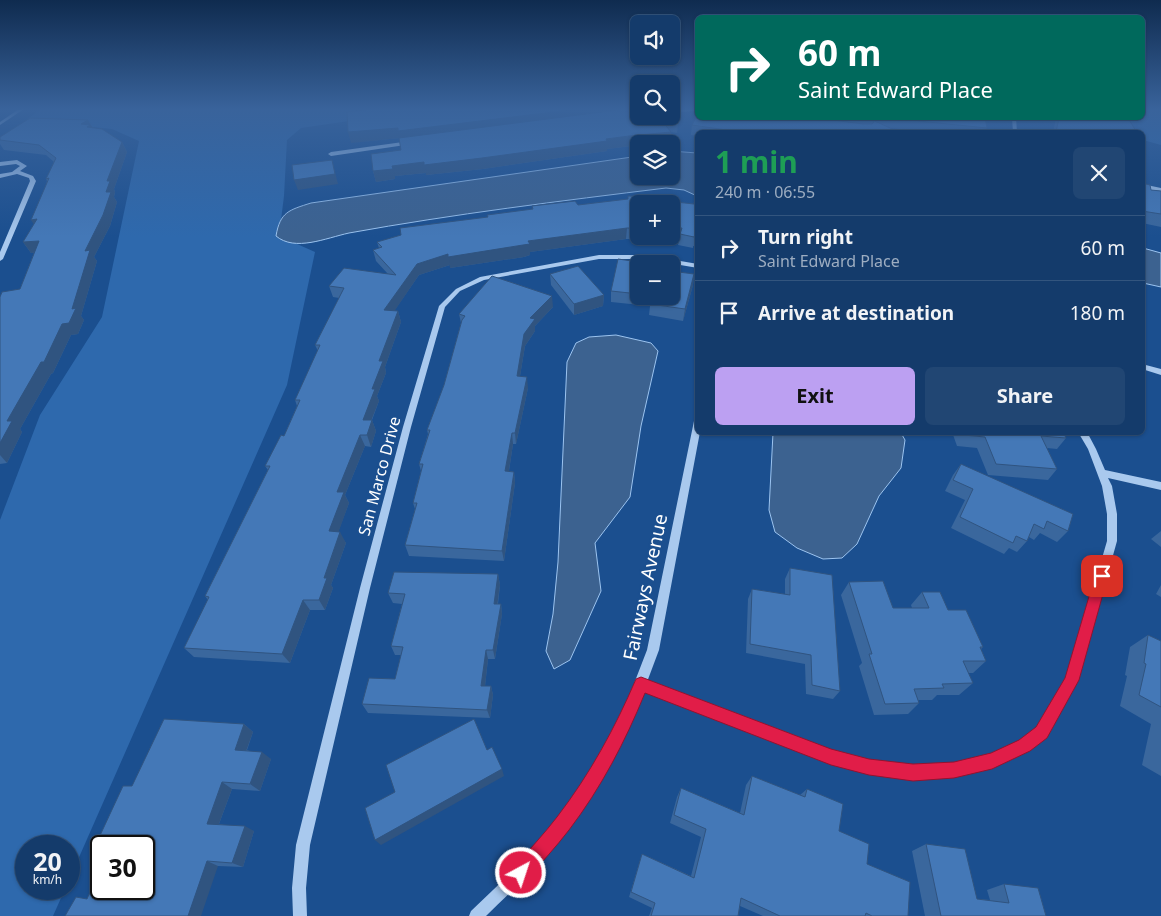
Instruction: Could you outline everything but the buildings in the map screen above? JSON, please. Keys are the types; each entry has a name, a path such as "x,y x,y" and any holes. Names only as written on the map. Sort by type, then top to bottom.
{"street":[{"path":"331,154 348,152"},
{"path":"0,164 21,162 24,166 17,172 0,176"},
{"path":"0,259 33,181 31,177 17,172"},
{"path":"1145,187 1161,190"},
{"name":"San Marco Drive","path":"300,916 298,888 303,844 370,570 442,306 458,290 482,278 599,257 645,257 695,265"},
{"path":"1145,367 1161,372"},
{"name":"Fairways Avenue","path":"476,916 521,873 563,824 597,775 623,726 641,685 653,650 695,435"},
{"path":"641,685 831,757 869,767 913,772 954,770 992,761 1024,746 1042,733 1072,680 1112,541 1112,514 1103,473 1084,435"},
{"path":"1103,473 1161,486"}],"shaded area":[{"path":"137,152 286,152 279,236 315,252 287,385 80,855 80,835 15,835 15,900 60,900 53,916 0,916 0,520 40,415 102,317"},
{"path":"680,152 695,153 695,195 684,190 666,188 428,220 349,233 311,242 292,243 276,236 280,222 287,213 311,203 630,157 630,185 680,185"},
{"path":"1145,249 1161,253 1161,287 1145,283"},
{"path":"616,335 651,343 658,351 641,426 630,497 595,543 601,591 570,660 554,669 546,651 553,614 558,562 567,362 576,343 589,337"},
{"path":"773,435 902,435 905,440 901,468 879,496 857,544 842,558 823,559 797,548 775,532 769,510"}],"route":[{"path":"521,873 563,824 597,775 623,726 641,685 831,757 869,767 913,772 954,770 992,761 1024,746 1042,733 1072,680 1102,576"}]}
